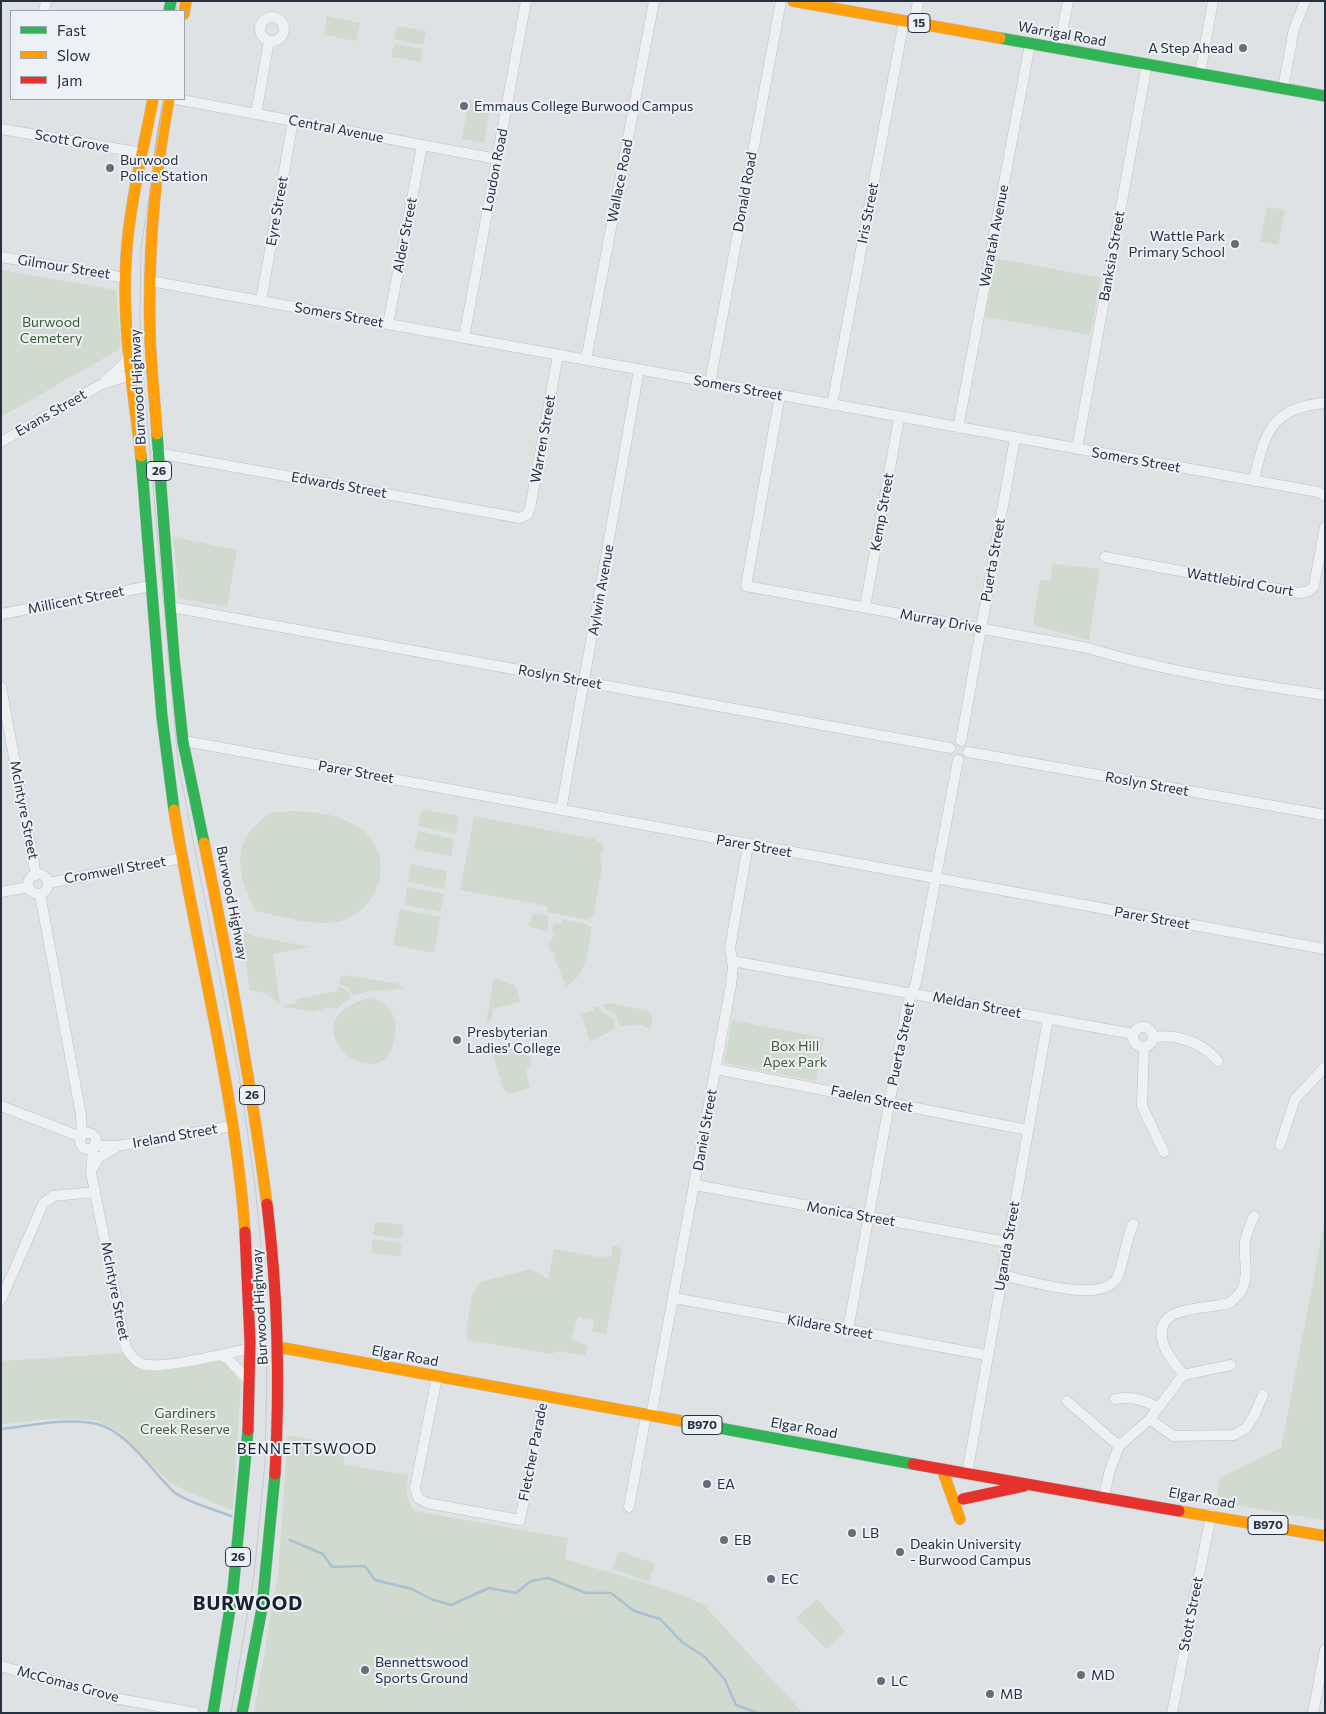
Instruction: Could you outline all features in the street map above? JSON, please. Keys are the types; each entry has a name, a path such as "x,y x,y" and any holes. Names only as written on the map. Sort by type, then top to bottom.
{"main road":[{"name":"Warrigal Road","path":"793,1 1325,96"},
{"name":"Burwood Highway","path":"153,100 128,244 126,278 129,352 140,450 164,740 182,858 232,1126 244,1218 249,1286 264,1348 278,1370 276,1466 268,1558 262,1608 242,1713"},
{"name":"Burwood Highway","path":"168,100 158,156 152,219 150,335 157,453 183,742 232,978 265,1182 274,1260 264,1348 249,1381 240,1536 226,1643 213,1713"},
{"path":"143,153 158,156"},
{"path":"126,278 150,281"},
{"path":"132,374 142,363 150,335"},
{"path":"140,450 157,453"},
{"path":"164,740 183,742"},
{"path":"182,858 191,853 195,848 198,838 199,812"},
{"name":"Elgar Road","path":"264,1348 312,1354 967,1474 1104,1496 1325,1536"},
{"path":"278,1370 292,1358 312,1354"},
{"path":"942,1469 960,1520"},
{"path":"963,1499 1030,1484"}],"street":[{"name":"Loudon Road","path":"464,338 526,1"},
{"name":"Wallace Road","path":"586,360 654,1"},
{"name":"Donald Road","path":"710,383 780,1"},
{"name":"Iris Street","path":"832,405 909,22 918,1"},
{"path":"1059,49 1068,1"},
{"path":"1200,73 1213,1"},
{"path":"1283,88 1294,29 1304,1"},
{"path":"256,114 270,41"},
{"name":"Waratah Avenue","path":"958,428 1030,44"},
{"name":"Banksia Street","path":"1077,449 1146,64"},
{"name":"Central Avenue","path":"181,100 497,159"},
{"name":"Eyre Street","path":"261,301 293,121"},
{"name":"Scott Grove","path":"1,129 143,153"},
{"name":"Alder Street","path":"388,324 422,146"},
{"name":"Gilmour Street","path":"1,256 126,278"},
{"name":"Somers Street","path":"150,281 899,418 1318,492 1325,496"},
{"name":"Evans Street","path":"100,385 124,363 129,352"},
{"name":"Warren Street","path":"520,518 526,515 530,508 558,355"},
{"name":"Aylwin Avenue","path":"561,810 639,370"},
{"name":"Evans Street","path":"1,442 100,385 132,374"},
{"name":"Murray Drive","path":"780,395 746,586 1088,648 1132,662 1202,676 1325,695"},
{"path":"1254,481 1259,456 1272,425 1302,405 1325,403"},
{"name":"Kemp Street","path":"865,607 899,418"},
{"name":"Puerta Street","path":"961,741 1015,438"},
{"name":"Edwards Street","path":"157,453 520,518"},
{"name":"Wattlebird Court","path":"1105,557 1299,593 1309,591 1314,586 1325,527"},
{"name":"Millicent Street","path":"1,614 151,586"},
{"name":"Roslyn Street","path":"171,607 950,748"},
{"name":"McIntyre Street","path":"1,687 36,875"},
{"path":"961,741 968,746 968,752 964,759 958,760 951,755 950,748 953,743 961,741"},
{"name":"Parer Street","path":"183,742 1325,949"},
{"name":"Roslyn Street","path":"968,752 1325,815"},
{"name":"Puerta Street","path":"848,1330 907,1006 916,983 958,760"},
{"name":"Daniel Street","path":"629,1507 674,1298 695,1185 731,984 732,961 730,948 748,845"},
{"name":"Cromwell Street","path":"48,883 182,858"},
{"path":"36,875 43,876 48,883 46,889 40,894 34,893 29,887 29,880 36,875"},
{"path":"1,892 29,887"},
{"path":"40,894 81,1115 88,1142"},
{"name":"Meldan Street","path":"732,961 1133,1034"},
{"name":"Uganda Street","path":"967,1474 986,1355 1048,1018"},
{"path":"1144,1027 1150,1030 1151,1042 1144,1047 1135,1043 1133,1034 1137,1028 1144,1027"},
{"path":"1152,1037 1173,1036 1193,1041 1208,1050 1218,1061"},
{"path":"1144,1047 1142,1106 1164,1152"},
{"path":"1280,1145 1295,1100 1325,1067"},
{"name":"Faelen Street","path":"716,1068 1028,1130"},
{"name":"Ireland Street","path":"1,1106 88,1142 118,1146 232,1126"},
{"path":"66,1130 76,1125 81,1115"},
{"name":"Ireland Street","path":"55,1127 66,1130 88,1142"},
{"name":"McIntyre Street","path":"88,1142 94,1192 126,1348 131,1355 142,1364 159,1365 264,1348"},
{"path":"91,1168 98,1158 118,1146"},
{"name":"Monica Street","path":"695,1185 1007,1242"},
{"path":"1,1300 43,1204 53,1196 94,1192"},
{"path":"1183,1375 1163,1344 1162,1333 1166,1322 1173,1314 1187,1309 1230,1302 1240,1292 1246,1277 1245,1241 1254,1216"},
{"path":"1001,1275 1070,1289 1100,1290 1112,1285 1118,1276 1125,1243 1133,1224"},
{"name":"Kildare Street","path":"674,1298 986,1355"},
{"path":"219,1355 228,1359 249,1381"},
{"path":"1104,1496 1110,1470 1119,1446 1150,1419 1183,1375 1231,1365"},
{"name":"Fletcher Parade","path":"437,1377 415,1488 418,1498 436,1505 520,1520 544,1396"},
{"path":"1150,1419 1173,1436 1234,1435 1246,1428 1254,1416 1263,1394"},
{"path":"1116,1399 1127,1397 1144,1400 1159,1408"},
{"path":"1067,1401 1119,1446"},
{"name":"Stott Street","path":"1172,1713 1210,1515"},
{"path":"1313,1713 1325,1650"},
{"name":"McComas Grove","path":"1,1666 114,1698 195,1713"}],"green space":[{"path":"327,16 360,23 356,41 324,35"},
{"path":"397,26 426,31 423,45 394,39"},
{"path":"394,44 423,49 420,62 391,57"},
{"path":"469,100 491,104 484,143 462,139"},
{"path":"1267,207 1285,210 1278,245 1260,241"},
{"path":"996,258 1101,278 1090,335 985,317"},
{"name":"Burwood Cemetery","path":"1,270 116,290 121,344 118,350 1,417"},
{"path":"173,537 237,550 227,607 179,598"},
{"path":"1053,564 1100,569 1089,640 1033,625 1040,580 1050,581"},
{"path":"422,809 459,816 455,834 418,826"},
{"path":"275,812 320,813 337,817 353,824 361,829 372,841 379,854 381,869 372,897 363,908 350,917 335,922 315,923 256,911 242,878 240,855 243,844 248,834 267,815"},
{"path":"474,816 595,839 604,846 600,857 602,869 593,918 589,917 588,920 547,912 548,906 460,890"},
{"path":"418,831 454,839 451,856 414,849"},
{"path":"411,864 447,871 444,889 407,882"},
{"path":"407,887 444,894 440,912 404,905"},
{"path":"400,909 441,917 434,953 393,945"},
{"path":"533,913 548,916 548,932 528,926"},
{"path":"562,919 587,924 587,926 592,927 583,968 579,975 566,986 554,957 555,952 551,953 548,945 555,934 552,931 554,923 561,924"},
{"path":"244,931 254,936 309,947 273,954 280,1004 267,994 250,990 244,954"},
{"path":"347,975 399,984 399,986 407,988 364,992 353,996 348,988 339,984 341,976 347,977"},
{"path":"494,978 516,986 520,1002 493,1009 491,1021 486,1022"},
{"path":"338,986 348,991 351,997 336,1009 328,1007 313,1012 282,1006 295,1004 297,999 337,991"},
{"path":"374,997 391,1012 396,1027 393,1046 390,1052 379,1062 365,1064 351,1058 340,1047 334,1034 336,1020 348,1007"},
{"path":"611,1003 648,1011 653,1018 650,1029 641,1025 619,1026 616,1015 605,1009 603,1005"},
{"path":"599,1006 601,1011 614,1019 615,1029 590,1042 582,1014 594,1011 593,1007"},
{"name":"Box Hill Apex Park","path":"732,1020 824,1038 816,1081 724,1063"},
{"path":"512,1047 531,1058 526,1072 530,1088 509,1094 503,1089 493,1054 496,1051"},
{"path":"1325,1219 1325,1521 1216,1501 1220,1478 1281,1448"},
{"path":"375,1222 404,1225 402,1239 373,1235"},
{"path":"373,1239 402,1243 400,1256 371,1253"},
{"path":"613,1246 622,1248 606,1334 592,1331 594,1320 578,1317 571,1339 588,1346 585,1356 557,1351 552,1354 467,1340 467,1326 472,1294 481,1282 531,1269 548,1279 554,1249 598,1257 611,1256"},
{"name":"Gardiners Creek Reserve","path":"124,1353 142,1371 161,1371 224,1360 241,1383 233,1511 171,1484 121,1433 95,1420 50,1419 1,1424 1,1361"},
{"path":"288,1435 346,1446 343,1464 408,1475 407,1496 414,1511 568,1538 565,1559 665,1589 703,1604 803,1713 254,1713 278,1573"},
{"path":"619,1551 655,1564 649,1582 613,1569"},
{"path":"817,1599 845,1631 826,1649 796,1618"}],"waterway":[{"path":"1,1429 75,1421 97,1424 120,1435 179,1496 231,1516"},
{"path":"290,1540 323,1554 332,1567 365,1566 375,1580 412,1589 431,1599 451,1605 489,1588 516,1593 531,1581 548,1578 586,1593 611,1593 634,1611 660,1619 682,1642 705,1657 725,1680 736,1705 758,1713"}],"tram line":[{"path":"176,10 178,1"},
{"path":"164,100 141,248 140,317 142,363 178,763 240,1081 255,1185 263,1267 267,1359 265,1463 254,1575 231,1713"}],"traffic: fast":[{"path":"169,10 171,1"},
{"path":"1000,38 1325,96"},
{"path":"157,434 174,658 183,742 204,843"},
{"path":"141,456 162,717 174,810"},
{"path":"687,1422 913,1464"},
{"path":"213,1713 233,1590 248,1430"},
{"path":"242,1713 262,1608 275,1474"}],"traffic: slow":[{"path":"185,10 186,1"},
{"path":"793,1 1000,38"},
{"path":"141,456 129,358 125,284 130,219 153,100"},
{"path":"157,434 151,347 151,246 159,158 169,100"},
{"path":"174,810 233,1126 245,1232"},
{"path":"204,843 239,1023 267,1204"},
{"path":"278,1347 687,1422"},
{"path":"942,1469 960,1519"},
{"path":"1179,1511 1325,1536"}],"traffic: jam":[{"path":"267,1204 276,1305 277,1406 275,1474"},
{"path":"245,1232 250,1341 248,1430"},
{"path":"913,1464 1179,1511"},
{"path":"963,1499 1024,1486"}],"place":[{"name":"A Step Ahead","path":"1243,48"},
{"name":"Emmaus College Burwood Campus","path":"464,106"},
{"name":"Burwood Police Station","path":"110,168"},
{"name":"Wattle Park Primary School","path":"1235,244"},
{"name":"Presbyterian Ladies' College","path":"457,1040"},
{"name":"EA","path":"707,1484"},
{"name":"LB","path":"852,1533"},
{"name":"EB","path":"724,1540"},
{"name":"Deakin University - Burwood Campus","path":"900,1552"},
{"name":"EC","path":"771,1579"},
{"name":"Bennettswood Sports Ground","path":"365,1670"},
{"name":"MD","path":"1081,1675"},
{"name":"LC","path":"881,1681"},
{"name":"MB","path":"990,1694"}],"district":[{"name":"BENNETTSWOOD","path":"307,1449"},
{"name":"BURWOOD","path":"248,1604"}]}
